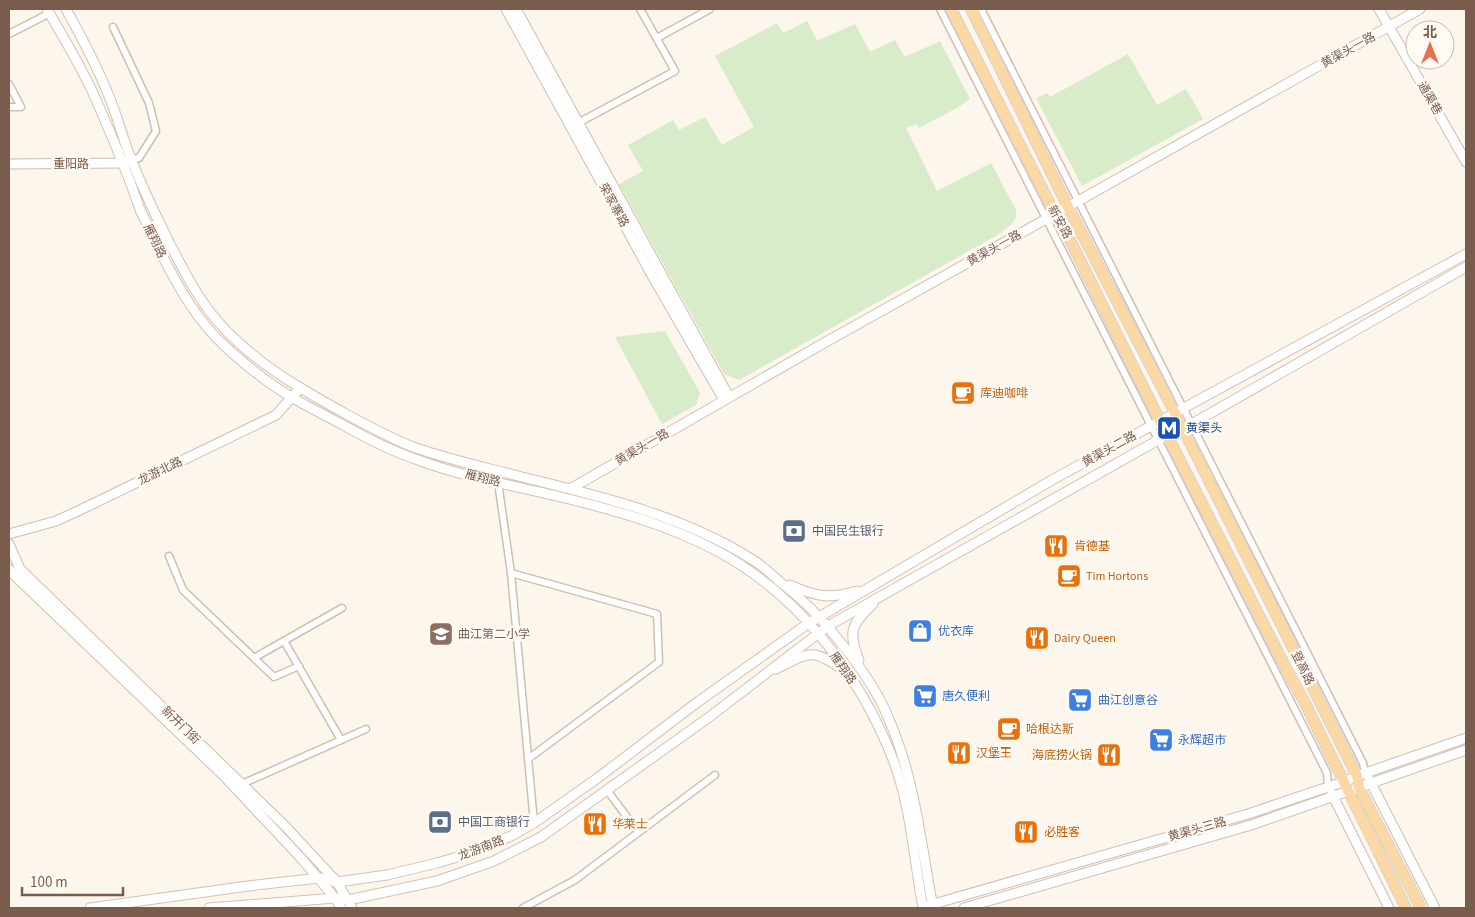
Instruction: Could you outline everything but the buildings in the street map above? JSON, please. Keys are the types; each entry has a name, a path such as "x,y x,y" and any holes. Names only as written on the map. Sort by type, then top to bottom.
{"main road":[{"name":"雁翔路","path":"66,9 93,59 108,93 142,214 177,284 201,320 228,349 292,398 361,435 402,454 424,462 602,508 647,522 720,552 754,575 795,608 818,633 848,674 880,729 899,777 928,907"},
{"name":"荣家寨路","path":"506,9 654,279 726,398"},
{"name":"荣家寨路","path":"516,9 726,398"},
{"name":"新安路","path":"951,9 1051,217 1070,240 1163,438"},
{"name":"新安路","path":"971,9 1068,207 1187,426"},
{"name":"通渠巷","path":"1379,9 1466,162"},
{"name":"黄渠头一路","path":"570,489 726,398 1420,9"},
{"name":"雁翔路","path":"48,11 94,94 162,230 199,298 221,326 277,374 366,425 413,447 450,459 570,489 661,516 694,529 750,558 794,592 820,617 852,656 876,692 890,722 907,772 921,831 928,907"},
{"name":"重阳路","path":"9,164 127,161"},
{"name":"黄渠头二路","path":"809,623 1052,480 1466,254"},
{"name":"黄渠头二路","path":"828,626 1187,426 1466,267"},
{"name":"龙游北路","path":"9,534 56,520 78,511 276,415 300,388"},
{"name":"登高路","path":"1187,426 1361,774 1359,788 1421,908"},
{"name":"登高路","path":"1163,438 1304,701 1406,908"},
{"name":"新开门街","path":"9,544 20,568 285,826 337,882 350,904"},
{"name":"新开门街","path":"9,569 224,776 319,878 341,908"},
{"path":"775,577 807,593 818,595 840,595 872,586"},
{"path":"864,674 853,644 854,627 858,619 882,595"},
{"name":"龙游南路","path":"90,908 319,878 337,882 387,875 471,854 511,836 534,823 599,777 699,701 809,623"},
{"name":"龙游南路","path":"209,908 335,898 350,904 436,881 494,860 541,837 708,718 828,626"},
{"path":"767,673 801,656 817,655 826,658 848,674"},
{"name":"黄渠头三路","path":"928,907 1248,814 1466,738"},
{"name":"黄渠头三路","path":"964,908 1251,825 1466,750"},
{"path":"1361,774 1371,784 1435,908"},
{"path":"1328,787 1389,908"}],"street":[{"path":"578,123 675,71 640,9"},
{"path":"657,38 710,9"},
{"path":"940,9 1051,217"},
{"path":"981,9 1079,201 1179,410"},
{"path":"9,34 48,11"},
{"path":"114,27 149,103 156,131 139,158 127,161"},
{"path":"9,84 21,107 9,107"},
{"path":"1163,438 1327,773 1328,787"},
{"path":"498,482 511,574 534,823"},
{"path":"169,556 183,590 274,678 299,666"},
{"path":"511,574 657,614 659,662 528,759"},
{"path":"254,658 342,608"},
{"path":"284,641 341,740"},
{"path":"242,784 366,729"},
{"path":"523,908 575,880 715,775"},
{"path":"607,790 638,832"}],"green space":[{"path":"807,21 817,41 855,24 870,52 895,40 905,57 940,41 970,99 919,128 917,124 906,128 937,191 991,163 1016,210 1016,218 1001,233 739,380 724,374 619,184 643,171 628,145 673,120 679,130 705,117 722,145 754,127 715,56 777,23 783,33"},
{"path":"1128,54 1157,105 1186,89 1203,119 1082,186 1036,98 1047,93 1050,97"},
{"path":"665,331 700,393 696,405 662,424 615,337"}],"place":[{"name":"库迪咖啡","path":"963,393"},
{"name":"黄渠头","path":"1169,428"},
{"name":"中国民生银行","path":"794,531"},
{"name":"肯德基","path":"1056,546"},
{"name":"Tim Hortons","path":"1069,576"},
{"name":"优衣库","path":"920,631"},
{"name":"曲江第二小学","path":"441,634"},
{"name":"Dairy Queen","path":"1037,638"},
{"name":"唐久便利","path":"925,696"},
{"name":"曲江创意谷","path":"1080,700"},
{"name":"哈根达斯","path":"1009,729"},
{"name":"永辉超市","path":"1161,740"},
{"name":"汉堡王","path":"959,753"},
{"name":"海底捞火锅","path":"1109,755"},
{"name":"中国工商银行","path":"440,822"},
{"name":"华莱士","path":"595,824"},
{"name":"必胜客","path":"1026,832"}]}
